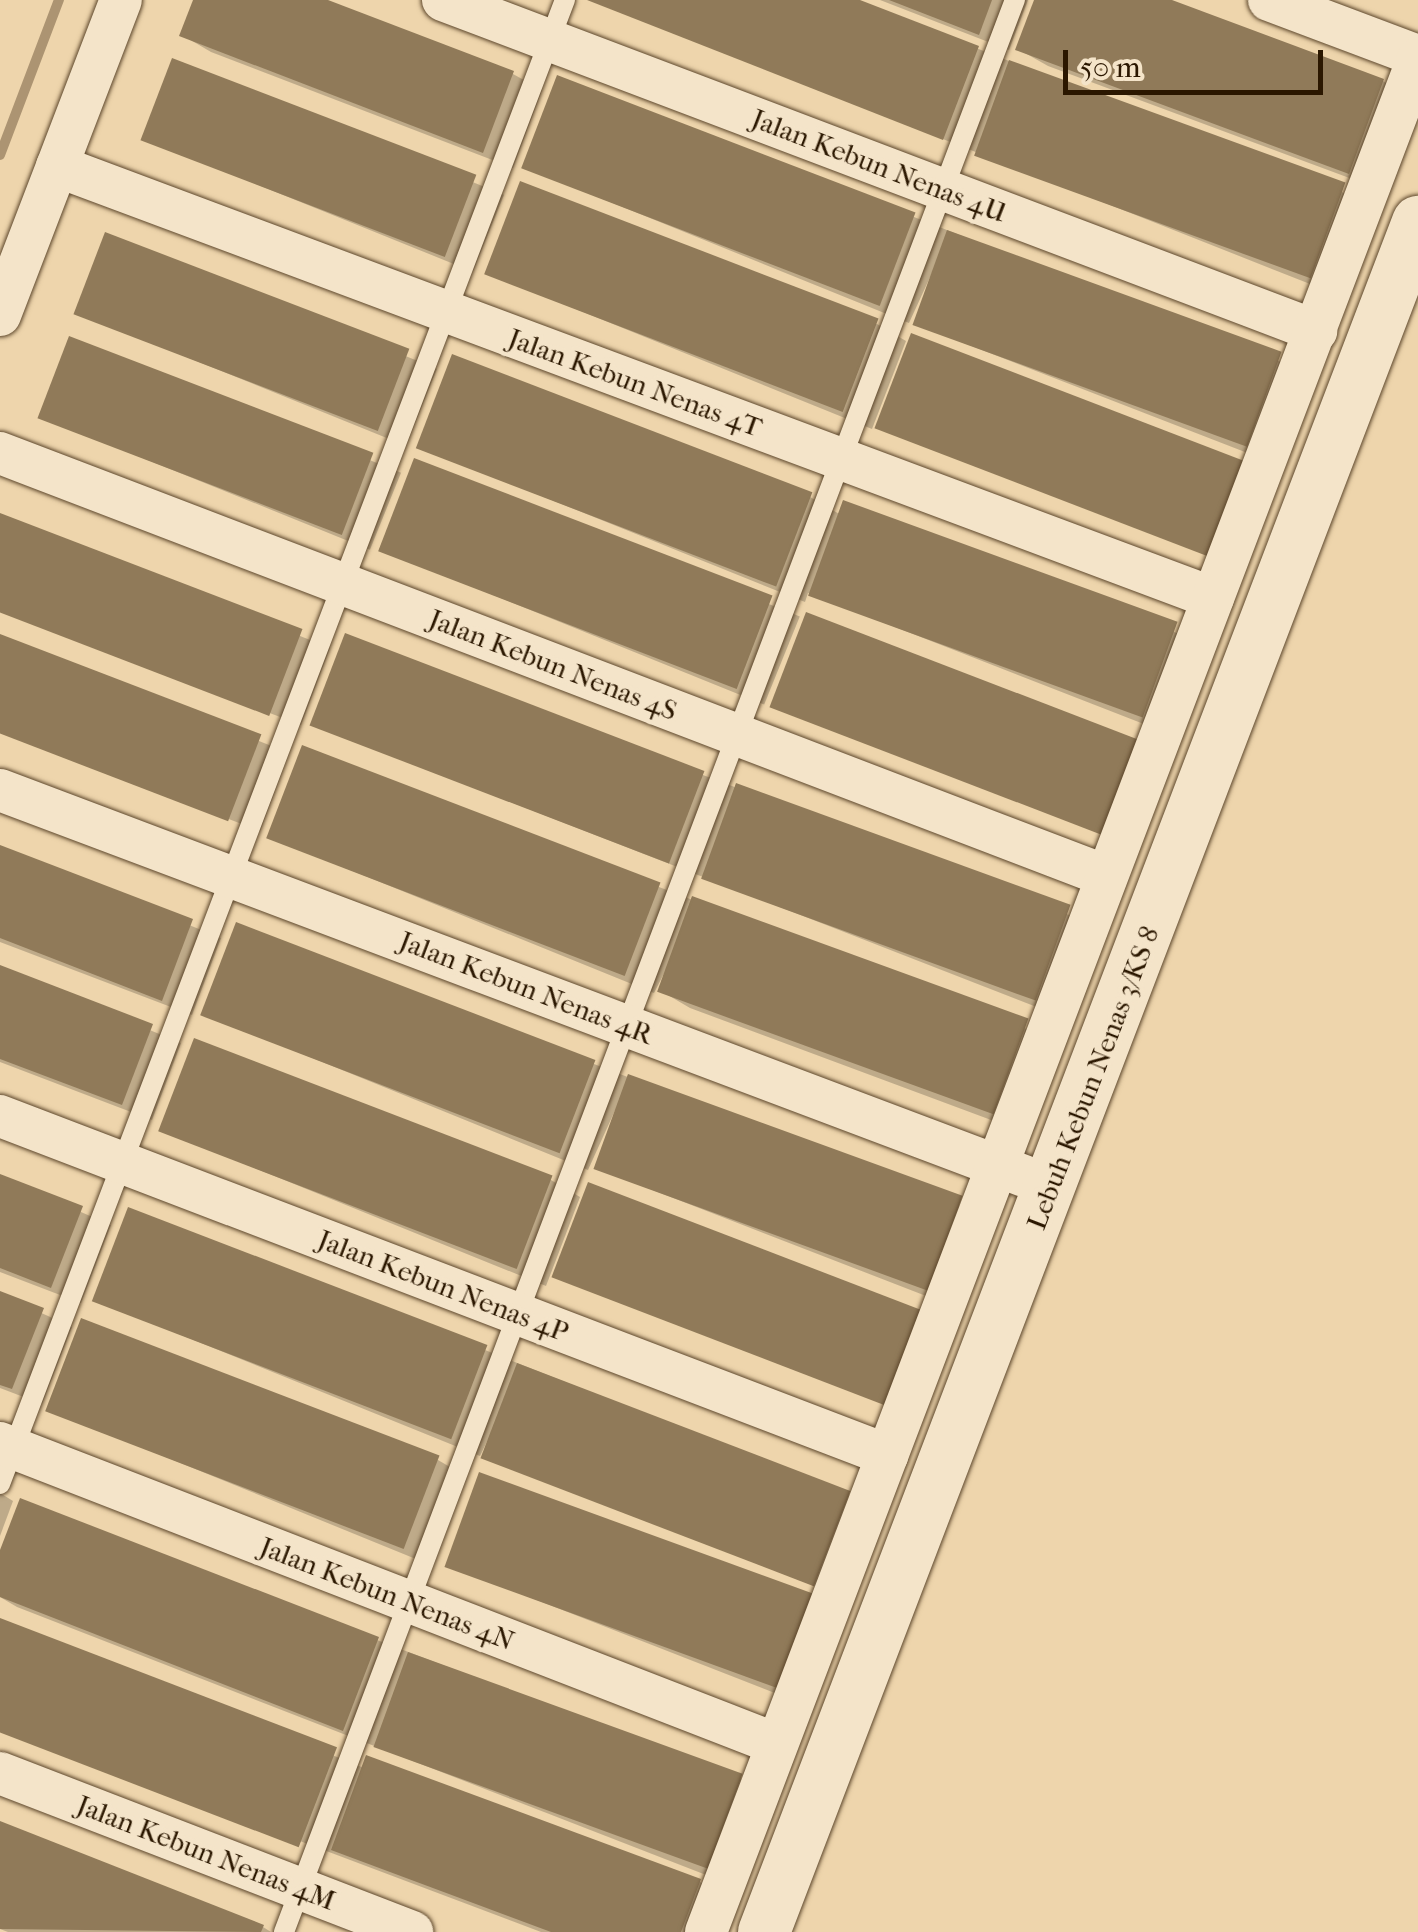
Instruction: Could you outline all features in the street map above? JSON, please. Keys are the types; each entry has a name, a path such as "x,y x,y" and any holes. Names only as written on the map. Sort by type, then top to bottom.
{"street":[{"path":"0,314 121,0"},
{"name":"Jalan Kebun Nenas 4U","path":"443,0 1316,331"},
{"path":"706,1932 774,1743 999,1167 1418,58 1269,0"},
{"name":"Jalan Kebun Nenas 4T","path":"57,166 1213,598"},
{"name":"Lebuh Kebun Nenas 3/KS 8","path":"764,1932 1418,222"},
{"name":"Jalan Kebun Nenas 4S","path":"0,453 1106,876"},
{"name":"Jalan Kebun Nenas 4R","path":"0,790 1051,1186"},
{"name":"Jalan Kebun Nenas 4P","path":"0,1116 887,1456"},
{"name":"Jalan Kebun Nenas 4N","path":"4,1459 408,1602 774,1743"},
{"name":"Jalan Kebun Nenas 4M","path":"0,1774 412,1932"}],"lane":[{"path":"4,1459 122,1164 565,0"},
{"path":"284,1932 1014,0"}],"building":[{"path":"193,0 328,0 514,71 483,153 179,36"},
{"path":"587,0 860,0 979,46 943,140"},
{"path":"889,0 992,0 979,35"},
{"path":"1034,0 1172,0 1384,79 1349,174 1015,50"},
{"path":"172,58 476,175 445,257 140,140"},
{"path":"1009,60 1345,182 1311,278 974,156"},
{"path":"557,75 915,213 880,306 521,168"},
{"path":"520,181 878,319 843,412 484,274"},
{"path":"947,230 1282,352 1247,447 912,325"},
{"path":"105,232 409,349 378,431 73,314"},
{"path":"911,333 1244,461 1208,556 874,428"},
{"path":"69,336 373,453 342,535 37,418"},
{"path":"452,354 812,492 776,587 416,448"},
{"path":"414,458 772,596 737,689 378,551"},
{"path":"843,500 1178,622 1143,718 808,596"},
{"path":"0,513 302,629 269,716 0,613"},
{"path":"806,612 1139,740 1103,835 769,707"},
{"path":"345,633 704,771 669,863 310,725"},
{"path":"0,634 261,734 228,821 0,734"},
{"path":"302,745 660,883 625,976 266,838"},
{"path":"736,783 1071,905 1036,1001 701,879"},
{"path":"0,845 193,919 162,1001 0,938"},
{"path":"692,896 1028,1018 994,1114 657,992"},
{"path":"236,922 595,1060 560,1153 200,1015"},
{"path":"0,965 153,1024 122,1105 0,1059"},
{"path":"194,1038 552,1176 517,1269 158,1131"},
{"path":"628,1074 963,1196 928,1291 593,1169"},
{"path":"0,1174 83,1206 51,1288 0,1268"},
{"path":"588,1182 921,1310 885,1405 551,1277"},
{"path":"128,1207 487,1345 451,1439 92,1301"},
{"path":"0,1291 44,1308 12,1389 0,1385"},
{"path":"81,1318 439,1456 404,1549 45,1411"},
{"path":"517,1363 850,1491 814,1586 480,1458"},
{"path":"479,1472 814,1594 779,1689 444,1567"},
{"path":"20,1498 379,1637 343,1731 0,1597 0,1550"},
{"path":"0,1618 337,1747 299,1847 0,1733"},
{"path":"408,1652 743,1774 708,1869 373,1747"},
{"path":"366,1755 701,1879 681,1932 551,1932 331,1850"},
{"path":"0,1821 264,1925 261,1932 0,1929"}],"waterway":[{"path":"0,155 59,0"}]}
